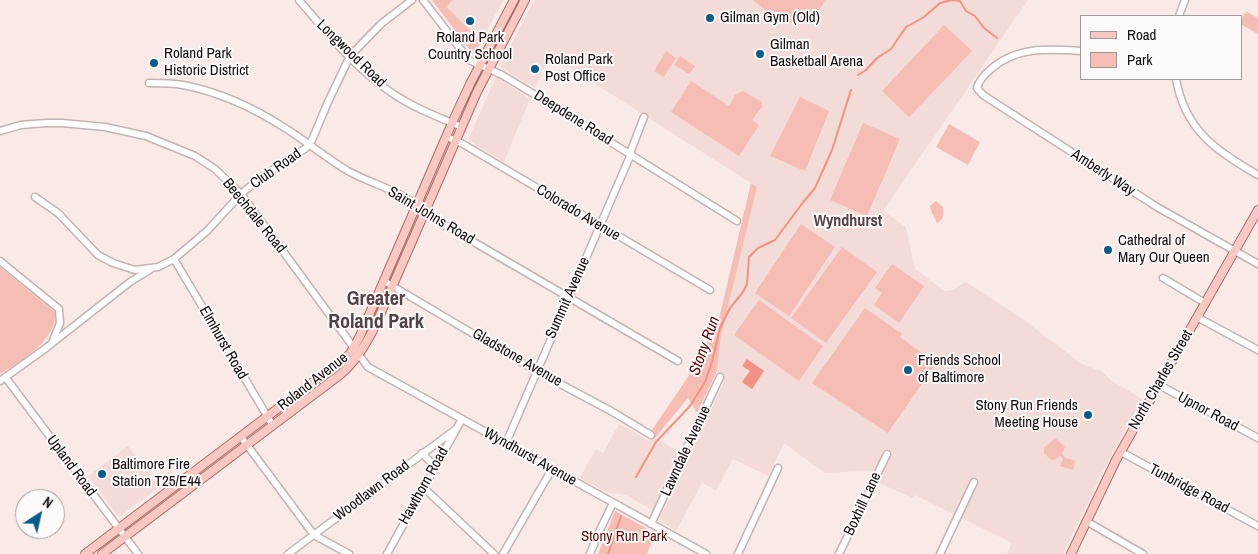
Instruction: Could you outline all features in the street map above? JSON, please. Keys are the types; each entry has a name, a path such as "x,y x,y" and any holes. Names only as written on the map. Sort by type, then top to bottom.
{"main road":[{"name":"Roland Avenue","path":"85,554 357,351 384,281 452,123 514,0"},
{"name":"Roland Avenue","path":"102,554 341,374 357,351 370,338 462,127 489,69 525,0"},
{"name":"North Charles Street","path":"1071,554 1121,452 1258,210"}],"street":[{"name":"Longwood Road","path":"299,0 350,56 376,81 418,108 462,127"},
{"name":"Club Road","path":"3,380 130,282 151,269 174,259 207,231 241,194 260,178 306,148 350,56 384,21 412,0"},
{"name":"Deepdene Road","path":"423,0 469,60 532,92 737,221"},
{"path":"1179,15 1184,0"},
{"name":"Amberly Way","path":"1080,50 1040,49 1010,56 988,71 978,83 977,88 983,95 1084,161 1166,212 1258,264"},
{"path":"1176,80 1183,104 1203,136 1225,156 1258,175"},
{"name":"Saint Johns Road","path":"149,83 181,85 218,94 262,113 348,171 408,198 424,213 678,361"},
{"name":"Summit Avenue","path":"506,443 631,154 644,117"},
{"name":"Beechdale Road","path":"0,131 22,126 62,122 146,136 195,156 214,169 241,194 357,351"},
{"name":"Colorado Avenue","path":"446,137 456,141 710,290"},
{"path":"35,197 58,214 98,255 125,268 131,278 130,282"},
{"name":"Elmhurst Road","path":"174,259 272,426"},
{"path":"0,261 57,307 60,312 60,323 52,343"},
{"name":"Club Road","path":"125,268 135,270 151,269"},
{"path":"1163,278 1206,303"},
{"name":"Gladstone Avenue","path":"384,281 650,435"},
{"path":"1197,317 1258,350"},
{"path":"60,323 69,330"},
{"name":"Wyndhurst Avenue","path":"357,351 368,367 706,554"},
{"name":"Lawndale Avenue","path":"651,524 720,377"},
{"name":"Upland Road","path":"3,380 138,554"},
{"name":"Upnor Road","path":"1159,385 1258,438"},
{"name":"Hawthorn Road","path":"387,554 462,419"},
{"name":"Woodlawn Road","path":"288,554 456,429"},
{"path":"241,437 314,535 349,554"},
{"name":"Tunbridge Road","path":"1121,452 1258,526"},
{"path":"422,454 435,467"},
{"name":"Boxhill Lane","path":"839,554 887,454"},
{"path":"738,554 778,468"},
{"path":"503,554 552,469"},
{"path":"940,554 974,482"},
{"path":"424,488 494,554"},
{"path":"590,554 614,503"},
{"path":"1086,521 1142,554"}],"shaded area":[{"name":"Roland Park Country School","path":"432,0 503,0 474,55"},
{"path":"534,0 1028,0 883,211 906,227 915,269 945,291 953,290 966,282 1021,318 1082,364 1101,371 1112,381 1142,399 1104,469 1063,554 1007,554 1012,543 915,495 913,498 879,483 885,470 825,473 784,443 768,476 733,459 716,490 702,483 676,531 663,523 660,518 724,382 717,371 721,336 757,187 550,55 535,88 500,67"},
{"path":"496,77 530,99 504,162 468,140"},
{"path":"747,359 764,371 752,389 742,382 750,371 742,366"},
{"path":"619,424 649,441 653,435 680,453 654,511 626,495 609,493 580,478 596,449 603,453"},
{"path":"128,446 159,487 119,517 88,476"}],"green space":[{"path":"432,0 452,0 447,7 481,42 474,55"},
{"path":"753,0 825,0 811,18 797,23 790,23 775,18"},
{"path":"1247,12 1258,18 1258,34 1243,26 1243,16"},
{"path":"944,25 972,51 909,117 882,91"},
{"path":"666,51 676,58 664,77 654,71"},
{"path":"680,56 695,66 689,74 674,65"},
{"path":"691,81 729,106 735,95 743,91 762,102 762,107 752,120 759,125 739,156 671,112"},
{"path":"800,97 829,111 805,171 770,156"},
{"path":"863,123 900,139 867,216 830,200"},
{"path":"949,124 980,142 968,165 936,147"},
{"path":"751,183 757,187 721,336 717,371 697,413 688,398 656,437 650,433 696,365 694,363 710,338 714,340"},
{"path":"936,201 943,207 942,218 937,223 930,206"},
{"path":"801,224 835,247 789,316 755,293"},
{"path":"842,247 877,272 826,343 791,318"},
{"path":"892,264 924,286 899,323 874,305 882,293 875,288"},
{"path":"0,267 55,312 55,322 51,331 36,349 0,374"},
{"path":"759,300 823,346 799,381 734,335"},
{"path":"865,308 902,334 900,337 936,363 888,433 812,383"},
{"path":"1055,438 1065,447 1062,454 1065,458 1074,460 1073,470 1060,466 1063,459 1060,456 1054,460 1044,453 1044,448"},
{"name":"Stony Run Park","path":"615,511 655,533 647,554 598,554"}],"waterway":[{"path":"952,0 960,1 966,11 975,16 984,28 997,38"},
{"name":"Stony Run","path":"858,75 866,70 877,58 891,49 906,27 924,17 940,3 952,0"},
{"name":"Stony Run","path":"636,477 656,442 690,406 705,382 720,328 730,308 747,284 749,257 758,248 775,240 815,188 832,150 851,90"},
{"name":"Stony Run","path":"608,554 621,516"}],"place":[{"name":"Gilman Gym (Old)","path":"710,18"},
{"name":"Roland Park Country School","path":"470,21"},
{"name":"Gilman Basketball Arena","path":"760,54"},
{"name":"Roland Park Historic District","path":"154,63"},
{"name":"Roland Park Post Office","path":"535,69"},
{"name":"Cathedral of Mary Our Queen","path":"1108,250"},
{"name":"Friends School of Baltimore","path":"908,370"},
{"name":"Stony Run Friends Meeting House","path":"1088,415"},
{"name":"Baltimore Fire Station T25/E44","path":"102,474"}],"district":[{"name":"Wyndhurst","path":"848,222"},
{"name":"Greater Roland Park","path":"376,312"}]}
